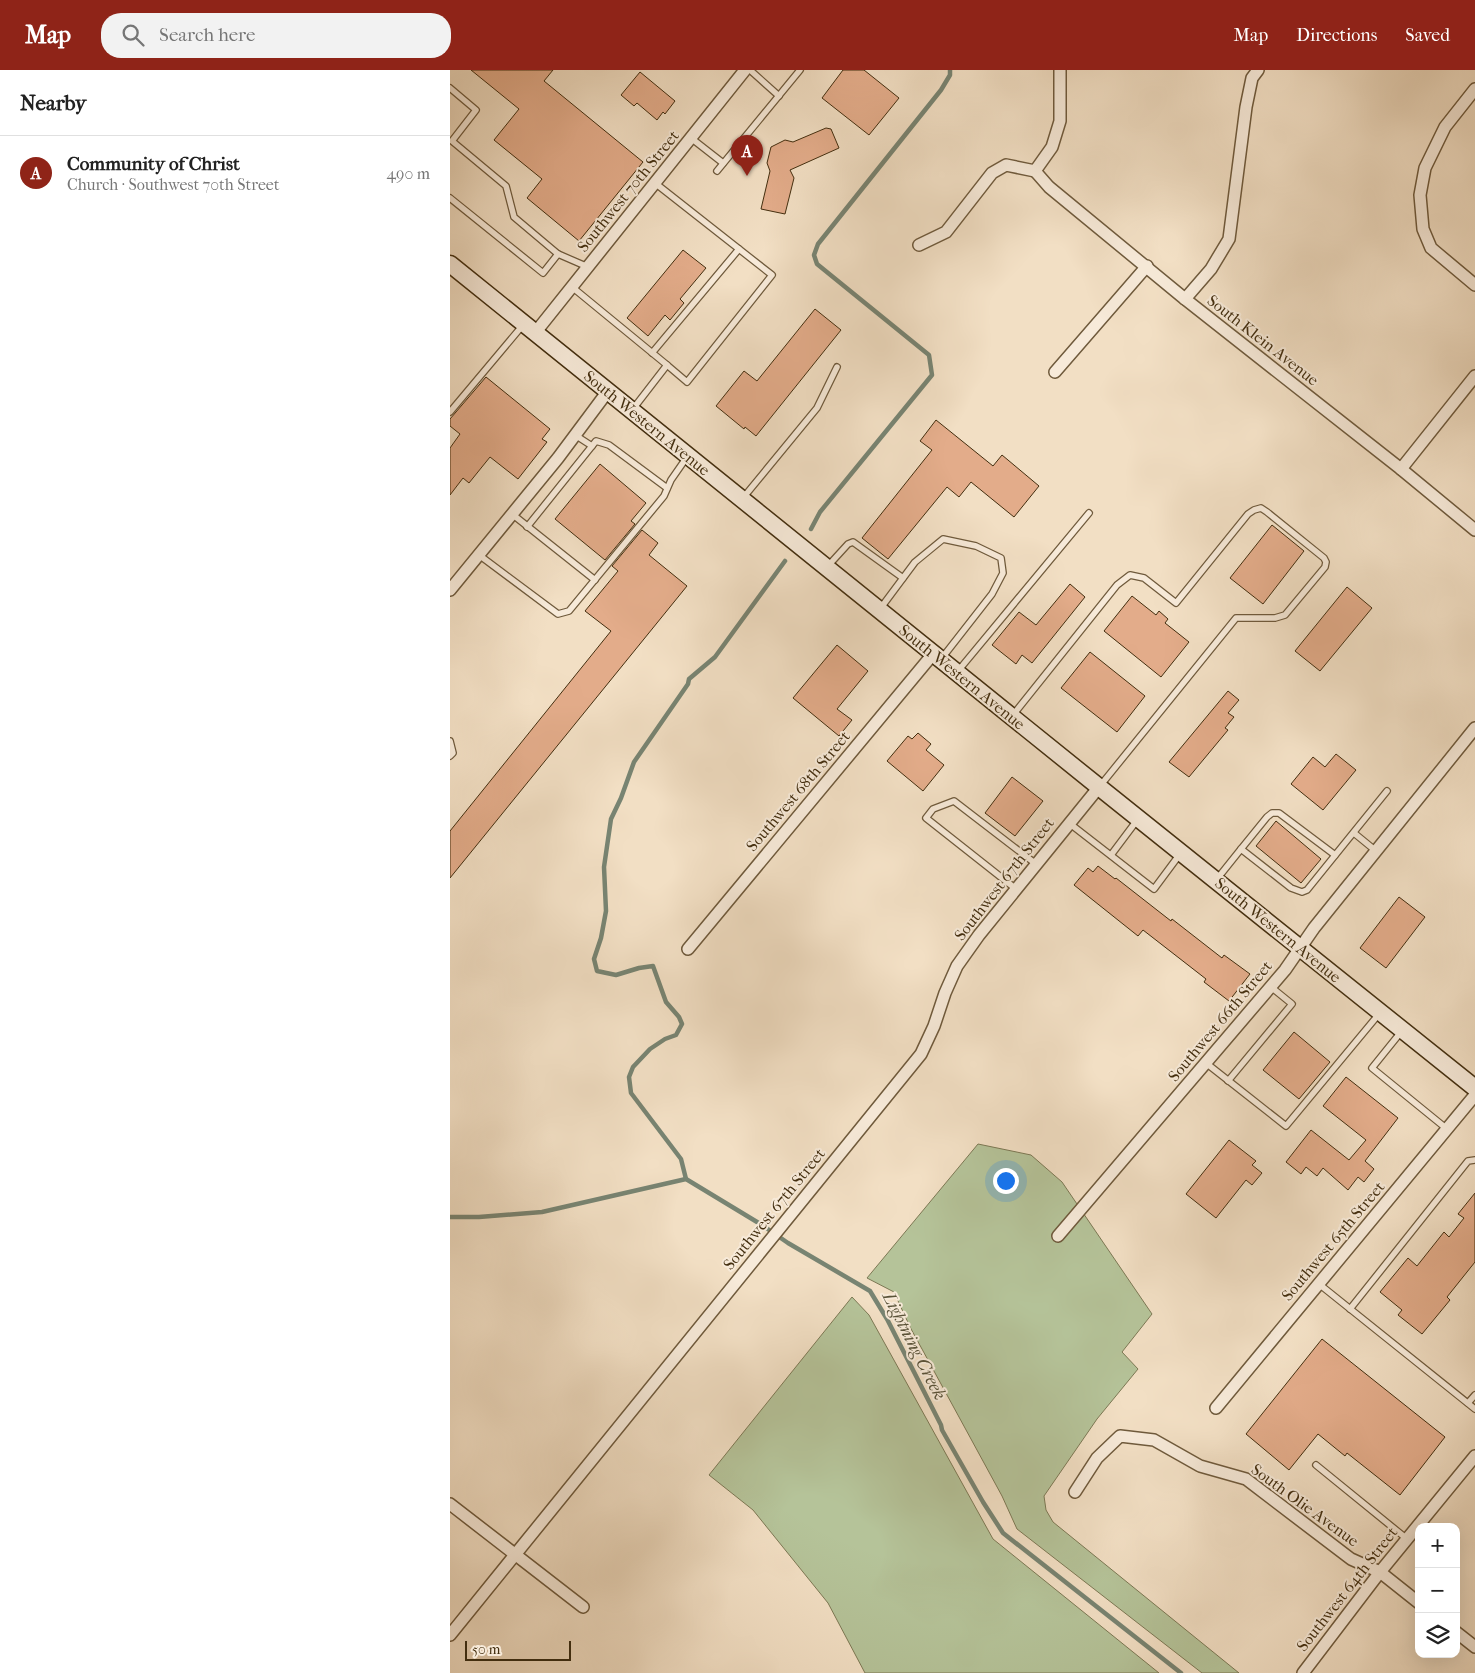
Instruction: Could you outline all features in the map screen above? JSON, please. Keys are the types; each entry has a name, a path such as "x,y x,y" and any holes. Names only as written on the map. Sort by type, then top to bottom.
{"main road":[{"name":"South Western Avenue","path":"450,264 1098,787 1475,1088"}],"street":[{"name":"Southwest 70th Street","path":"530,328 572,287 745,70"},
{"path":"919,245 946,232 992,173 1006,165 1035,171 1052,146 1060,121 1060,70"},
{"path":"1185,299 1211,269 1229,239 1246,107 1252,78 1258,70"},
{"path":"1475,89 1445,127 1425,168 1420,194 1423,229 1431,248 1475,284"},
{"name":"South Klein Avenue","path":"1035,171 1049,187 1185,299 1475,530"},
{"path":"1055,372 1147,266"},
{"path":"1400,469 1475,376"},
{"path":"450,590 608,392"},
{"name":"Southwest 68th Street","path":"688,949 937,657"},
{"name":"Southwest 66th Street","path":"1058,1236 1270,987 1314,928 1475,728"},
{"name":"Southwest 67th Street","path":"450,1635 920,1054 934,1026 945,993 957,966 979,935 1098,787"},
{"name":"Southwest 65th Street","path":"1216,1408 1475,1095"},
{"name":"South Olie Avenue","path":"1075,1492 1097,1458 1120,1436 1154,1440 1200,1466 1246,1479 1352,1559 1380,1572 1415,1599"},
{"name":"Southwest 64th Street","path":"1303,1673 1380,1572 1475,1456"},
{"path":"450,1504 583,1607"},
{"path":"1460,1635 1475,1647"}],"lane":[{"path":"750,70 779,96"},
{"path":"717,171 800,70"},
{"path":"450,88 476,110 451,142 506,186 514,217 558,254 588,267"},
{"path":"691,138 724,163"},
{"path":"572,287 686,382 772,275 655,183"},
{"path":"450,198 543,272 558,254"},
{"path":"652,353 739,249"},
{"path":"450,412 530,328"},
{"path":"631,410 667,365"},
{"path":"742,500 817,408 837,367"},
{"path":"575,435 592,446"},
{"path":"527,526 596,441 608,445 668,488"},
{"path":"479,555 558,614 570,611 664,496 671,480 688,455"},
{"path":"1011,717 1116,585 1130,575 1138,576 1144,578 1176,604 1248,514 1254,510 1261,508 1267,512 1324,558 1326,562 1325,567 1285,615 1275,618 1236,618 1098,787"},
{"path":"956,672 1089,513"},
{"path":"512,514 595,580"},
{"path":"879,610 916,562 943,539 976,546 1000,558 1003,573 992,594 937,657"},
{"path":"826,567 848,544 853,542 903,578"},
{"path":"450,741 452,753 450,756"},
{"path":"1241,849 1291,888 1302,892 1307,890 1387,791"},
{"path":"1016,889 926,818 933,809 954,801 1036,864"},
{"path":"1216,881 1267,816 1272,813 1279,814 1335,855"},
{"path":"1111,855 1138,819"},
{"path":"1070,823 1154,889 1181,853"},
{"path":"1354,833 1376,851"},
{"path":"1228,1081 1292,1004 1270,987"},
{"path":"1206,1063 1286,1126 1381,1012"},
{"path":"1403,1030 1372,1068 1447,1129"},
{"path":"1350,1309 1468,1161 1475,1160"},
{"path":"1318,1284 1475,1409"},
{"path":"1468,1403 1475,1395"},
{"path":"1316,1465 1407,1538"}],"green space":[{"path":"978,1144 1031,1155 1062,1182 1152,1314 1122,1352 1138,1369 1097,1419 1044,1496 1046,1510 1053,1522 1239,1673 1202,1673 1017,1529 1002,1496 910,1327 894,1292 867,1278"},
{"path":"852,1297 869,1315 993,1539 1159,1673 865,1673 828,1603 753,1510 709,1475"}],"building":[{"path":"471,70 553,70 544,81 643,162 579,241 527,198 542,179 494,140 519,109"},
{"path":"843,70 864,70 899,98 869,135 822,98"},
{"path":"640,72 675,101 665,114 663,112 657,120 637,103 634,106 621,95"},
{"path":"826,128 831,129 839,148 790,170 794,178 785,214 761,209 770,171 767,163 771,147 785,140 793,142"},
{"path":"683,250 706,268 680,299 684,303 670,320 665,315 648,336 627,318"},
{"path":"815,309 841,330 756,436 745,427 744,429 716,406 744,371 757,381"},
{"path":"486,377 550,429 542,439 547,442 518,479 490,457 469,483 463,478 450,495 450,448 460,434 450,426 450,419"},
{"path":"936,420 993,466 1002,455 1039,486 1014,517 971,482 959,497 947,487 888,559 862,538 932,450 920,441"},
{"path":"600,464 646,503 631,521 635,524 605,560 555,519"},
{"path":"1272,525 1304,551 1263,604 1230,578"},
{"path":"642,530 658,543 649,555 687,586 450,878 450,831 611,631 585,611 618,571 612,566"},
{"path":"1070,584 1085,597 1032,663 1022,655 1016,664 992,645 1019,612 1036,625"},
{"path":"1347,587 1372,608 1320,671 1295,651"},
{"path":"1132,596 1156,615 1159,611 1168,619 1165,623 1189,642 1161,677 1104,631"},
{"path":"837,645 868,671 837,709 852,720 839,736 793,698"},
{"path":"1090,652 1145,696 1117,732 1061,688"},
{"path":"1228,691 1239,700 1228,713 1234,717 1225,728 1228,730 1189,777 1169,762"},
{"path":"918,733 931,744 926,750 944,765 923,791 887,761 908,736 912,739"},
{"path":"1336,754 1356,770 1323,810 1291,784 1313,757 1325,767"},
{"path":"1012,777 1043,801 1015,836 985,813"},
{"path":"1276,821 1321,859 1301,883 1256,846"},
{"path":"1098,866 1171,921 1172,919 1222,958 1224,955 1250,974 1229,1001 1204,982 1206,979 1143,930 1138,936 1074,885 1088,868 1093,872"},
{"path":"1399,897 1425,917 1386,968 1360,948"},
{"path":"1294,1032 1330,1062 1299,1099 1263,1070"},
{"path":"1346,1077 1398,1118 1365,1161 1374,1169 1364,1182 1358,1177 1348,1190 1323,1168 1317,1176 1306,1167 1301,1174 1286,1162 1311,1130 1349,1160 1366,1140 1323,1106"},
{"path":"1229,1140 1256,1161 1252,1165 1262,1173 1252,1185 1246,1180 1216,1218 1186,1194"},
{"path":"1475,1193 1475,1262 1447,1297 1450,1300 1422,1334 1398,1315 1402,1310 1380,1292 1408,1258 1417,1266 1444,1232 1449,1237 1464,1218 1458,1214"},
{"path":"1322,1339 1445,1437 1400,1495 1347,1453 1345,1456 1318,1434 1289,1470 1246,1434"}],"waterway":[{"path":"811,529 820,512 932,375 929,355 817,264 814,255 818,244 941,90 950,75 950,70"},
{"path":"686,1179 681,1159 631,1093 629,1077 633,1067 650,1049 665,1039 676,1035 682,1024 679,1017 666,1002 653,966 616,975 597,971 594,959 601,938 606,911 604,867 611,819 634,762 688,684 689,679 715,657 785,561"},
{"name":"Lightning Creek","path":"450,1217 479,1217 542,1212 686,1179 788,1243 870,1291 887,1319 942,1430 1003,1533 1181,1673"}],"place":[{"name":"Community of Christ","path":"747,176"}]}
